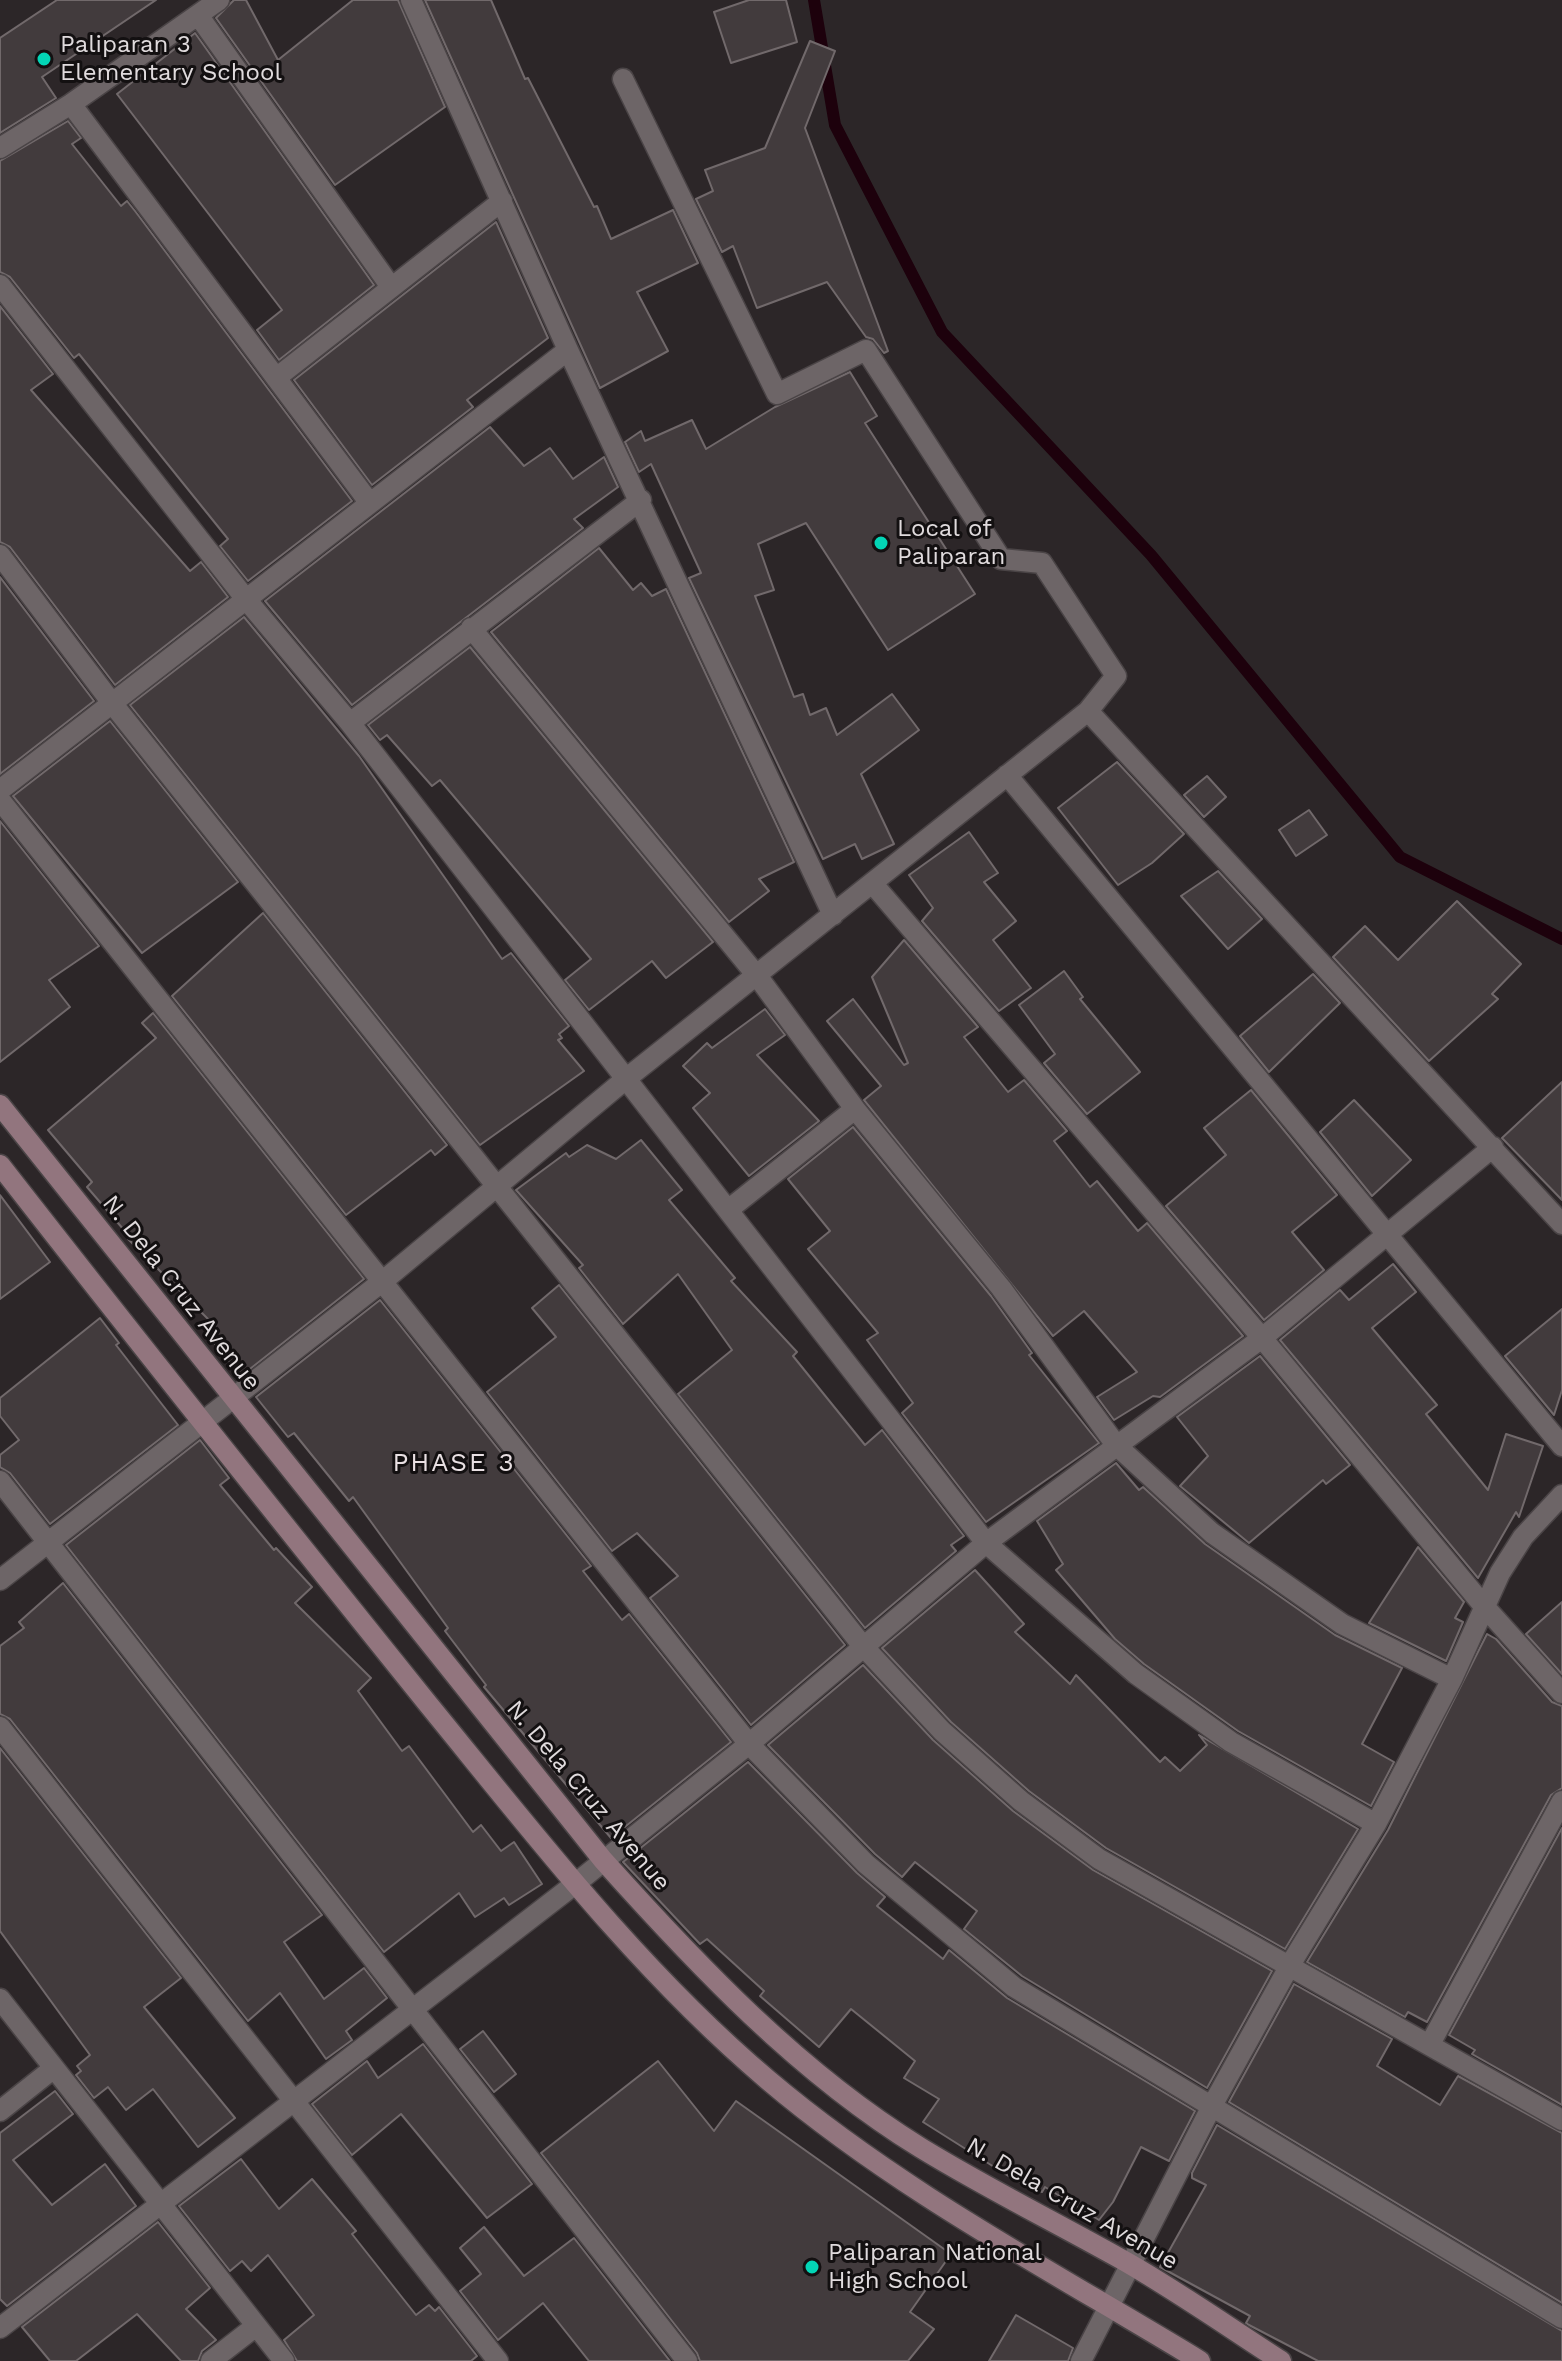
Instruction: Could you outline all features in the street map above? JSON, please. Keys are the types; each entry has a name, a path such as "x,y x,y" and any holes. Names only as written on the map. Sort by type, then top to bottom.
{"street":[{"path":"0,148 71,104 219,0"},
{"path":"411,0 568,350 833,915"},
{"path":"198,15 391,287"},
{"path":"0,1580 383,1281 627,1078 758,977 1088,711 1116,676 1042,563 1001,559 866,350 777,394 623,79"},
{"path":"71,104 369,502"},
{"path":"276,378 502,201"},
{"path":"0,285 245,598 350,723 986,1543 1148,1682 1231,1742 1376,1824"},
{"path":"0,790 568,350"},
{"path":"350,723 641,500"},
{"path":"0,555 112,703 862,1645 942,1731 1054,1826 1136,1881 1562,2120"},
{"path":"471,628 758,977 855,1109 1001,1288 1116,1445 1212,1533 1342,1624 1452,1679"},
{"path":"1088,711 1562,1224"},
{"path":"1007,775 1386,1238 1562,1446"},
{"path":"0,800 749,1744 866,1864 1014,1987 1213,2104 1562,2318"},
{"path":"873,884 1262,1338 1483,1605 1562,1693"},
{"name":"N. Dela Cruz Avenue","path":"0,1105 231,1399 603,1860 691,1958 740,2006 850,2097 920,2147 1131,2265 1281,2361"},
{"path":"728,1210 855,1109"},
{"path":"0,2328 575,1884 749,1744 862,1645 986,1543 1262,1338 1493,1147"},
{"path":"0,1165 201,1423 575,1884 704,2024 825,2127 893,2175 1200,2361"},
{"path":"0,1481 687,2361"},
{"path":"1081,2361 1213,2104 1290,1965 1376,1824 1452,1679 1483,1605 1523,1537 1562,1495"},
{"path":"0,1727 498,2361"},
{"path":"1430,2044 1562,1801"},
{"path":"0,1999 284,2361"},
{"path":"0,2111 54,2068"},
{"path":"211,2361 256,2326"}],"building":[{"name":"Paliparan 3 Elementary School","path":"57,0 156,0 42,77 56,98 0,133 0,38"},
{"path":"234,0 246,0 278,60 353,0 398,0 445,107 335,185 216,18"},
{"path":"425,0 491,0 525,79 528,78 594,207 597,206 611,239 673,210 698,263 637,292 668,351 600,388"},
{"path":"749,0 786,0 797,42 731,63 714,12"},
{"path":"195,33 374,285 279,360 257,330 282,310 117,94"},
{"path":"810,41 835,51 805,128 888,351 884,353 873,339 866,337 827,282 757,308 733,246 722,252 696,199 713,191 705,170 765,148"},
{"path":"68,121 81,138 72,144 121,206 127,201 135,211 352,501 248,581 220,546 228,539 79,354 74,358 10,277 0,272 0,161"},
{"path":"496,222 548,338 467,400 473,407 372,485 294,380"},
{"path":"0,306 53,374 31,390 190,571 201,562 228,597 115,685 10,547 0,542"},
{"path":"850,372 877,416 865,423 975,594 888,650 806,523 758,544 774,590 755,596 794,697 803,694 810,715 826,708 837,735 892,694 919,730 861,774 894,844 862,859 855,844 823,859 689,578 701,573 651,464 639,472 625,442 641,431 645,441 692,420 706,449 775,407"},
{"path":"490,427 524,466 550,448 573,479 604,457 618,487 574,519 583,528 352,705 265,601"},
{"path":"599,548 633,590 641,583 652,596 666,589 794,862 759,879 769,891 729,922 491,632"},
{"path":"0,577 94,701 0,774"},
{"path":"244,617 359,756 502,959 511,953 569,1026 559,1034 562,1038 558,1040 584,1071 480,1145 130,705"},
{"path":"470,647 713,942 666,978 652,961 589,1010 565,980 591,959 440,780 432,786 387,735 380,740 368,725"},
{"path":"110,721 238,882 142,953 13,796"},
{"path":"1117,762 1184,834 1152,863 1118,885 1058,808"},
{"path":"1207,776 1226,797 1204,817 1184,795"},
{"path":"1309,810 1327,835 1296,856 1279,830"},
{"path":"0,821 99,946 49,980 70,1007 0,1062"},
{"path":"969,832 998,873 984,882 1016,921 993,940 1031,988 999,1011 922,921 933,908 909,875"},
{"path":"1218,871 1262,919 1228,949 1181,896"},
{"path":"1457,901 1521,964 1492,994 1498,999 1429,1061 1333,957 1365,926 1398,960"},
{"path":"263,913 447,1145 435,1155 431,1150 346,1215 172,996"},
{"path":"904,940 978,1027 964,1037 1008,1092 1024,1080 1067,1131 1054,1141 1090,1187 1097,1181 1138,1231 1147,1223 1243,1336 1160,1397 1153,1396 1114,1420 1097,1397 1137,1372 1084,1311 1053,1336 864,1100 881,1086 827,1021 853,999 904,1065 908,1063 872,977"},
{"path":"1064,971 1083,997 1080,999 1140,1072 1087,1114 1044,1063 1055,1054 1019,1005"},
{"path":"1313,974 1340,1003 1269,1072 1240,1036"},
{"path":"765,1009 785,1035 757,1055 819,1121 749,1176 693,1108 710,1093 683,1066 707,1043 712,1048"},
{"path":"153,1013 364,1279 241,1376 207,1334 216,1327 128,1239 130,1237 87,1187 92,1182 48,1130 156,1038 142,1023"},
{"path":"1562,1082 1562,1200 1502,1138"},
{"path":"1251,1090 1337,1195 1292,1232 1324,1270 1264,1320 1166,1206 1226,1155 1204,1128"},
{"path":"1354,1100 1411,1160 1372,1196 1320,1132"},
{"path":"853,1127 991,1296 1032,1353 1029,1355 1099,1443 986,1522 902,1413 913,1403 867,1340 878,1333 808,1249 830,1231 788,1179"},
{"path":"641,1140 682,1190 669,1200 735,1278 731,1281 797,1352 793,1356 865,1445 882,1430 964,1536 951,1545 956,1551 865,1628 678,1394 732,1350 678,1274 623,1324 579,1268 583,1265 516,1190 566,1153 569,1157 587,1145 616,1159"},
{"path":"0,1195 50,1262 0,1299"},
{"path":"1393,1264 1416,1292 1372,1328 1437,1405 1426,1414 1488,1490 1506,1434 1543,1446 1519,1517 1516,1512 1478,1578 1280,1340 1340,1290 1349,1300"},
{"path":"559,1285 845,1645 751,1725 650,1598 678,1576 637,1533 612,1551 487,1392 556,1337 532,1308"},
{"path":"380,1300 591,1566 583,1571 622,1620 629,1614 731,1742 611,1838 484,1687 486,1685 445,1631 448,1628 353,1497 349,1501 294,1433 288,1437 256,1397"},
{"path":"1562,1309 1562,1390 1554,1415 1505,1356"},
{"path":"100,1318 119,1343 116,1345 178,1425 50,1524 10,1473 0,1467 0,1455 19,1440 0,1416 0,1398"},
{"path":"1260,1356 1350,1465 1326,1484 1323,1480 1249,1543 1180,1486 1208,1456 1177,1417"},
{"path":"200,1440 229,1478 220,1485 274,1550 276,1548 312,1587 295,1603 371,1678 358,1691 402,1751 409,1746 473,1832 481,1825 501,1851 514,1842 542,1884 509,1905 504,1898 475,1917 459,1893 384,1952 66,1545"},
{"path":"1116,1463 1139,1490 1143,1487 1205,1544 1335,1635 1402,1668 1362,1744 1394,1762 1371,1806 1238,1731 1144,1664 1115,1639 1056,1570 1063,1564 1037,1521"},
{"path":"1418,1547 1464,1602 1455,1618 1463,1622 1446,1661 1369,1623"},
{"path":"975,1570 1024,1624 1015,1632 1070,1684 1076,1675 1160,1762 1165,1757 1180,1771 1207,1745 1199,1735 1358,1829 1285,1949 1106,1848 1029,1791 951,1722 882,1648"},
{"path":"63,1583 322,1915 284,1942 324,1999 364,1968 387,1998 346,2031 352,2040 326,2059 280,1993 248,2021 10,1719 0,1714 0,1646 24,1628 19,1622"},
{"path":"1562,1602 1562,1674 1526,1634"},
{"path":"1487,1634 1496,1639 1552,1702 1562,1706 1562,1788 1551,1795 1427,2022 1408,2012 1405,2017 1307,1962 1388,1830"},
{"path":"863,1665 933,1740 1013,1811 1093,1870 1272,1971 1207,2088 1022,1976 964,1929 977,1911 915,1862 902,1877 875,1854 768,1745"},
{"path":"0,1748 181,1978 144,2007 235,2118 198,2147 153,2089 126,2110 108,2087 94,2098 76,2075 81,2071 77,2066 90,2055 0,1931"},
{"path":"748,1762 857,1873 885,1897 877,1906 943,1959 949,1950 1007,1998 1195,2111 1169,2161 1141,2147 1113,2202 1099,2220 1045,2187 1042,2192 1010,2177 923,2122 939,2099 904,2078 915,2061 851,2009 819,2047 760,1996 764,1991 707,1939 700,1944 623,1862"},
{"path":"1562,1828 1562,2105 1472,2054 1475,2050 1449,2035"},
{"path":"1294,1984 1392,2039 1377,2066 1440,2105 1458,2076 1562,2133 1562,2303 1229,2102"},
{"path":"483,2031 516,2074 494,2092 460,2049"},
{"path":"423,2044 532,2184 487,2218 401,2114 352,2155 312,2104 367,2061 378,2078"},
{"name":"Paliparan National High School","path":"658,2061 714,2131 736,2101 951,2254 910,2312 934,2329 908,2361 700,2361 697,2353 541,2153"},
{"path":"55,2091 73,2114 13,2160 52,2205 105,2164 136,2206 7,2306 0,2299 0,2133"},
{"path":"1217,2125 1562,2331 1562,2361 1318,2361 1249,2325 1246,2323 1250,2316 1160,2267 1206,2185 1192,2178 1192,2173"},
{"path":"241,2159 279,2209 312,2179 356,2231 352,2234 416,2315 429,2305 435,2311 439,2307 477,2356 471,2361 297,2361 284,2340 314,2315 268,2255 251,2271 242,2261 230,2271 179,2206"},
{"path":"158,2222 210,2288 186,2309 216,2340 202,2351 198,2361 181,2361 137,2314 76,2361 50,2361 22,2327"},
{"path":"484,2227 524,2276 574,2238 670,2361 589,2361 543,2303 498,2340 460,2291 481,2274 460,2248"},
{"path":"1016,2315 1073,2348 1068,2361 989,2361"}],"waterway":[{"path":"814,0 835,125 942,332 1151,555 1400,857 1562,939"}],"place":[{"name":"Paliparan 3 Elementary School","path":"44,59"},
{"name":"Local of Paliparan","path":"881,543"},
{"name":"Paliparan National High School","path":"812,2267"}],"district":[{"name":"PHASE 3","path":"454,1463"}]}
